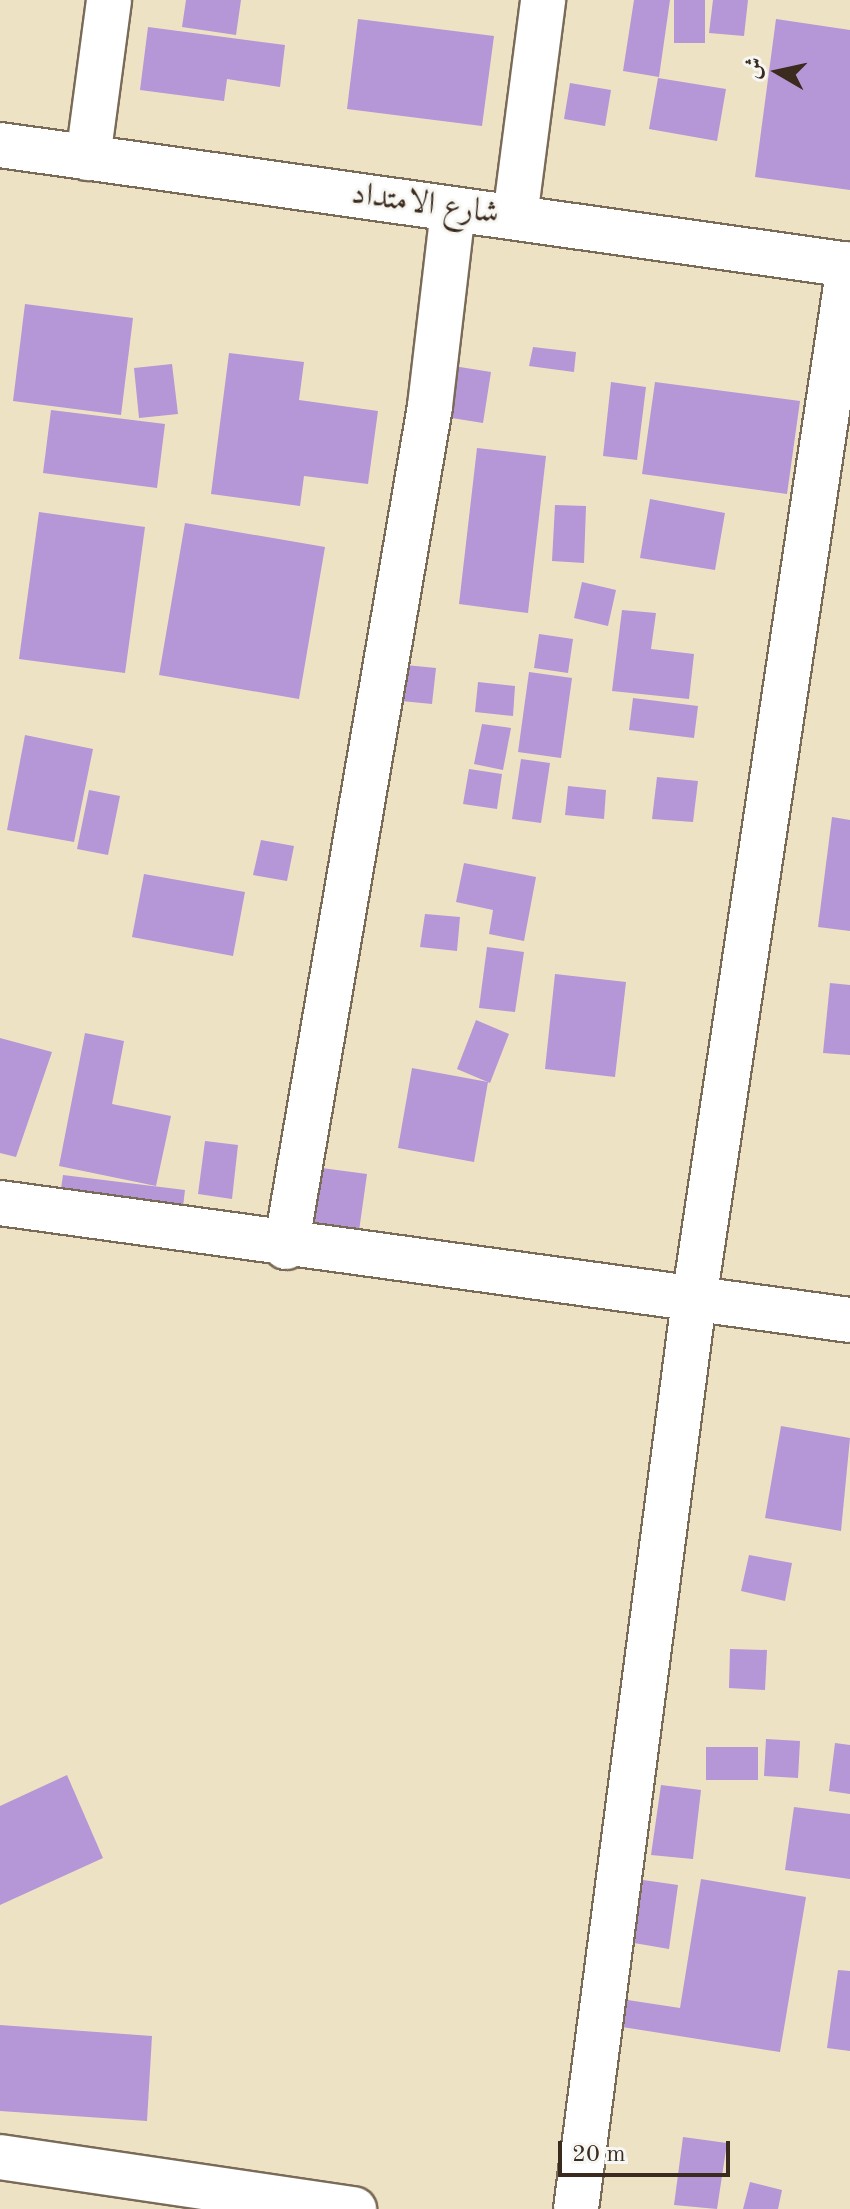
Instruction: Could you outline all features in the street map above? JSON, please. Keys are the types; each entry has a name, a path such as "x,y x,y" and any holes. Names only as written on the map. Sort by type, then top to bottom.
{"street":[{"path":"88,158 109,0"},
{"path":"515,217 543,0"},
{"name":"شارع الامتداد","path":"1,149 88,158 850,265"},
{"path":"286,1247 430,406 453,209"},
{"path":"576,2209 694,1300 850,265"},
{"path":"0,1203 286,1247 850,1320"},
{"path":"0,2157 158,2194 354,2209"}],"building":[{"path":"186,0 241,0 236,35 182,27"},
{"path":"634,0 670,0 659,77 623,71"},
{"path":"674,0 705,0 705,43 674,43"},
{"path":"713,0 748,0 744,36 709,33"},
{"path":"358,19 494,36 482,126 347,109"},
{"path":"776,19 850,30 850,190 755,177"},
{"path":"148,27 285,45 280,87 227,79 224,101 140,90"},
{"path":"658,78 726,89 717,141 649,129"},
{"path":"570,83 611,90 605,126 564,119"},
{"path":"25,304 133,318 121,415 13,401"},
{"path":"533,347 576,352 574,372 529,366"},
{"path":"229,353 304,362 299,400 378,411 368,484 304,476 300,506 211,494"},
{"path":"172,364 178,414 139,418 134,368"},
{"path":"441,364 491,372 483,423 433,415"},
{"path":"611,382 646,387 637,460 603,456"},
{"path":"655,382 800,401 787,494 642,474"},
{"path":"51,410 165,424 157,488 43,473"},
{"path":"477,448 546,456 528,613 459,604"},
{"path":"650,499 725,513 715,570 640,558"},
{"path":"555,505 586,506 584,563 552,561"},
{"path":"39,512 145,527 125,673 19,659"},
{"path":"185,523 325,547 299,699 159,675"},
{"path":"582,582 616,590 608,626 574,618"},
{"path":"622,610 656,613 651,649 694,654 689,699 612,691"},
{"path":"539,634 573,639 568,673 534,668"},
{"path":"385,663 436,668 432,704 381,699"},
{"path":"529,672 572,678 561,758 518,752"},
{"path":"478,682 515,686 513,716 475,712"},
{"path":"633,698 698,706 694,738 629,730"},
{"path":"482,724 511,728 503,770 474,764"},
{"path":"25,735 93,749 74,842 7,830"},
{"path":"521,759 550,763 541,823 512,819"},
{"path":"469,769 502,774 497,809 463,804"},
{"path":"657,777 698,781 693,822 652,819"},
{"path":"568,786 606,790 604,819 565,815"},
{"path":"89,790 120,796 108,855 77,849"},
{"path":"832,817 850,820 850,931 818,927"},
{"path":"261,840 294,846 287,881 253,875"},
{"path":"464,863 536,877 524,941 489,934 493,910 456,902"},
{"path":"144,874 245,892 233,956 132,937"},
{"path":"425,914 460,917 457,951 420,947"},
{"path":"487,947 524,952 515,1012 479,1008"},
{"path":"555,974 626,982 615,1077 545,1069"},
{"path":"830,983 850,985 850,1055 823,1053"},
{"path":"476,1020 509,1034 490,1083 457,1069"},
{"path":"85,1033 124,1041 112,1104 171,1116 156,1186 59,1166"},
{"path":"0,1038 52,1052 16,1157 0,1153"},
{"path":"412,1068 488,1082 474,1162 398,1148"},
{"path":"205,1141 238,1145 232,1199 198,1194"},
{"path":"299,1165 367,1174 358,1238 290,1229"},
{"path":"63,1175 185,1190 179,1240 56,1223"},
{"path":"781,1426 850,1438 841,1531 765,1518"},
{"path":"749,1555 792,1563 785,1601 741,1591"},
{"path":"730,1649 767,1650 765,1690 729,1688"},
{"path":"766,1739 800,1741 798,1778 764,1776"},
{"path":"835,1743 850,1745 850,1794 829,1791"},
{"path":"706,1747 758,1747 758,1780 706,1780"},
{"path":"67,1775 103,1858 0,1905 0,1806"},
{"path":"661,1785 701,1790 693,1859 651,1855"},
{"path":"794,1807 850,1814 850,1879 785,1870"},
{"path":"701,1879 806,1897 780,2052 616,2026 621,1999 680,2008"},
{"path":"643,1880 678,1885 669,1949 634,1943"},
{"path":"838,1970 850,1971 850,2051 827,2048"},
{"path":"0,2025 152,2036 147,2121 0,2111"},
{"path":"683,2137 727,2143 717,2209 674,2205"},
{"path":"750,2182 782,2190 778,2209 743,2209"}]}
